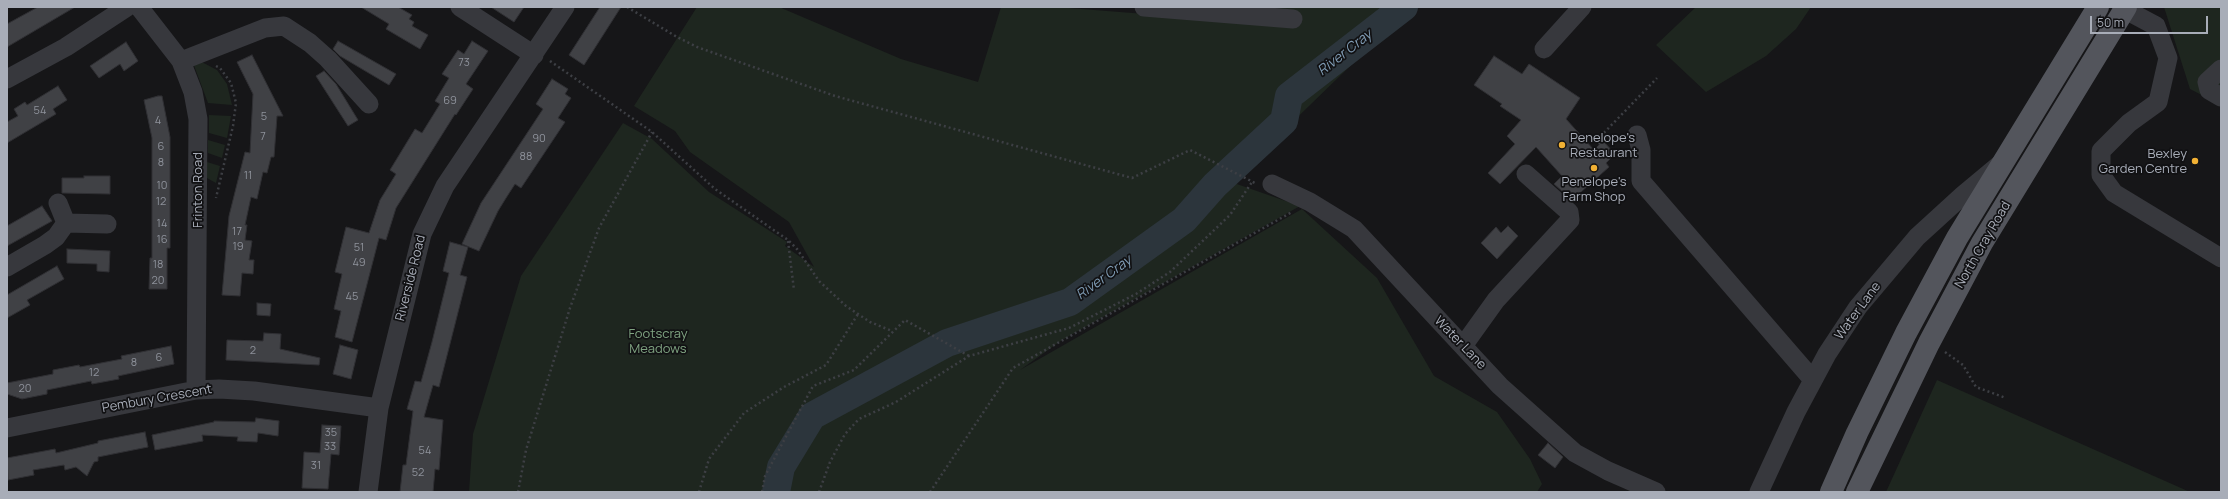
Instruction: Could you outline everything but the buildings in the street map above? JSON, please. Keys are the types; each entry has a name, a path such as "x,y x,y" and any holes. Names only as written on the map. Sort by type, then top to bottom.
{"main road":[{"name":"North Cray Road","path":"1831,492 1857,433 1906,333 1957,238 2098,7"},
{"name":"North Cray Road","path":"1857,492 1928,343 1982,243 2125,8"}],"street":[{"path":"7,79 66,47 127,7"},
{"name":"Frinton Road","path":"139,7 189,58 198,119 196,390"},
{"path":"460,7 535,53"},
{"name":"Riverside Road","path":"368,492 379,408 422,234 445,186 565,7"},
{"path":"1144,7 1293,19"},
{"path":"1544,49 1582,7"},
{"path":"2125,8 2156,26 2168,58 2158,102 2129,123 2101,151 2102,175 2114,193 2221,258"},
{"path":"189,58 266,28 284,26 310,43 328,59 369,104"},
{"path":"2221,69 2207,82 2209,90 2221,97"},
{"path":"1637,135 1641,150 1641,181 1813,380"},
{"name":"Water Lane","path":"1759,492 1796,412 1813,380 1858,306 1917,237 1963,194 2001,164"},
{"path":"1463,346 1496,300 1570,220 1569,212 1526,174"},
{"name":"Water Lane","path":"1272,184 1310,202 1356,227 1500,386 1575,453 1608,471 1656,492"},
{"path":"58,203 66,223"},
{"path":"66,223 107,224"},
{"path":"7,267 56,237 66,223"},
{"name":"Pembury Crescent","path":"7,428 196,390 219,389 254,391 379,408"}],"path":[{"path":"627,7 677,37 697,47 835,96 1132,178 1190,150 1219,163 1252,182 1230,215 1170,272 1136,294 1070,328 969,356 896,402 859,419 845,434 830,462 820,492"},
{"path":"535,53 652,132 715,189 788,240 798,249 819,282 846,306 858,314 892,331"},
{"path":"189,58 220,68 231,83 236,103 233,126 215,203"},
{"path":"1600,144 1596,140 1657,78"},
{"path":"518,492 526,450 570,308 599,228 652,132"},
{"path":"930,492 1013,368 1310,202"},
{"path":"788,240 794,290"},
{"path":"699,492 709,459 744,413 784,387 826,365 858,314"},
{"path":"762,492 765,476 813,386 854,370 892,331 905,320 969,356"},
{"path":"1955,357 1963,365 1976,387 2006,398"}],"green space":[{"name":"Footscray Meadows","path":"697,7 779,7 901,59 978,82 1001,7 1056,7 1260,23 1263,7 1411,7 1242,171 1242,152 1208,174 1300,206 1062,340 1020,370 1302,209 1377,278 1434,376 1497,412 1530,459 1542,484 1537,492 469,492 473,434 521,276 623,123 652,139 709,192 787,242 785,246 814,267 789,222 690,152 675,131 634,106"},
{"path":"1696,7 1811,7 1796,29 1766,56 1706,92 1656,45"},
{"path":"2164,7 2221,7 2221,105 2190,89"},
{"path":"196,59 217,70 227,84 232,105 208,103 192,60"},
{"path":"209,115 231,116 227,138 209,133"},
{"path":"208,140 225,145 222,158 208,153"},
{"path":"207,162 220,166 216,183 207,178"},
{"path":"1937,380 2190,492 1886,492"}],"waterway":[{"name":"River Cray","path":"776,492 781,467 812,416 947,343 1070,302 1184,220 1215,185 1284,121 1289,96 1404,7"}],"place":[{"name":"Penelope's Restaurant","path":"1562,145"},
{"name":"Bexley Garden Centre","path":"2195,161"},
{"name":"Penelope's Farm Shop","path":"1594,168"}]}
